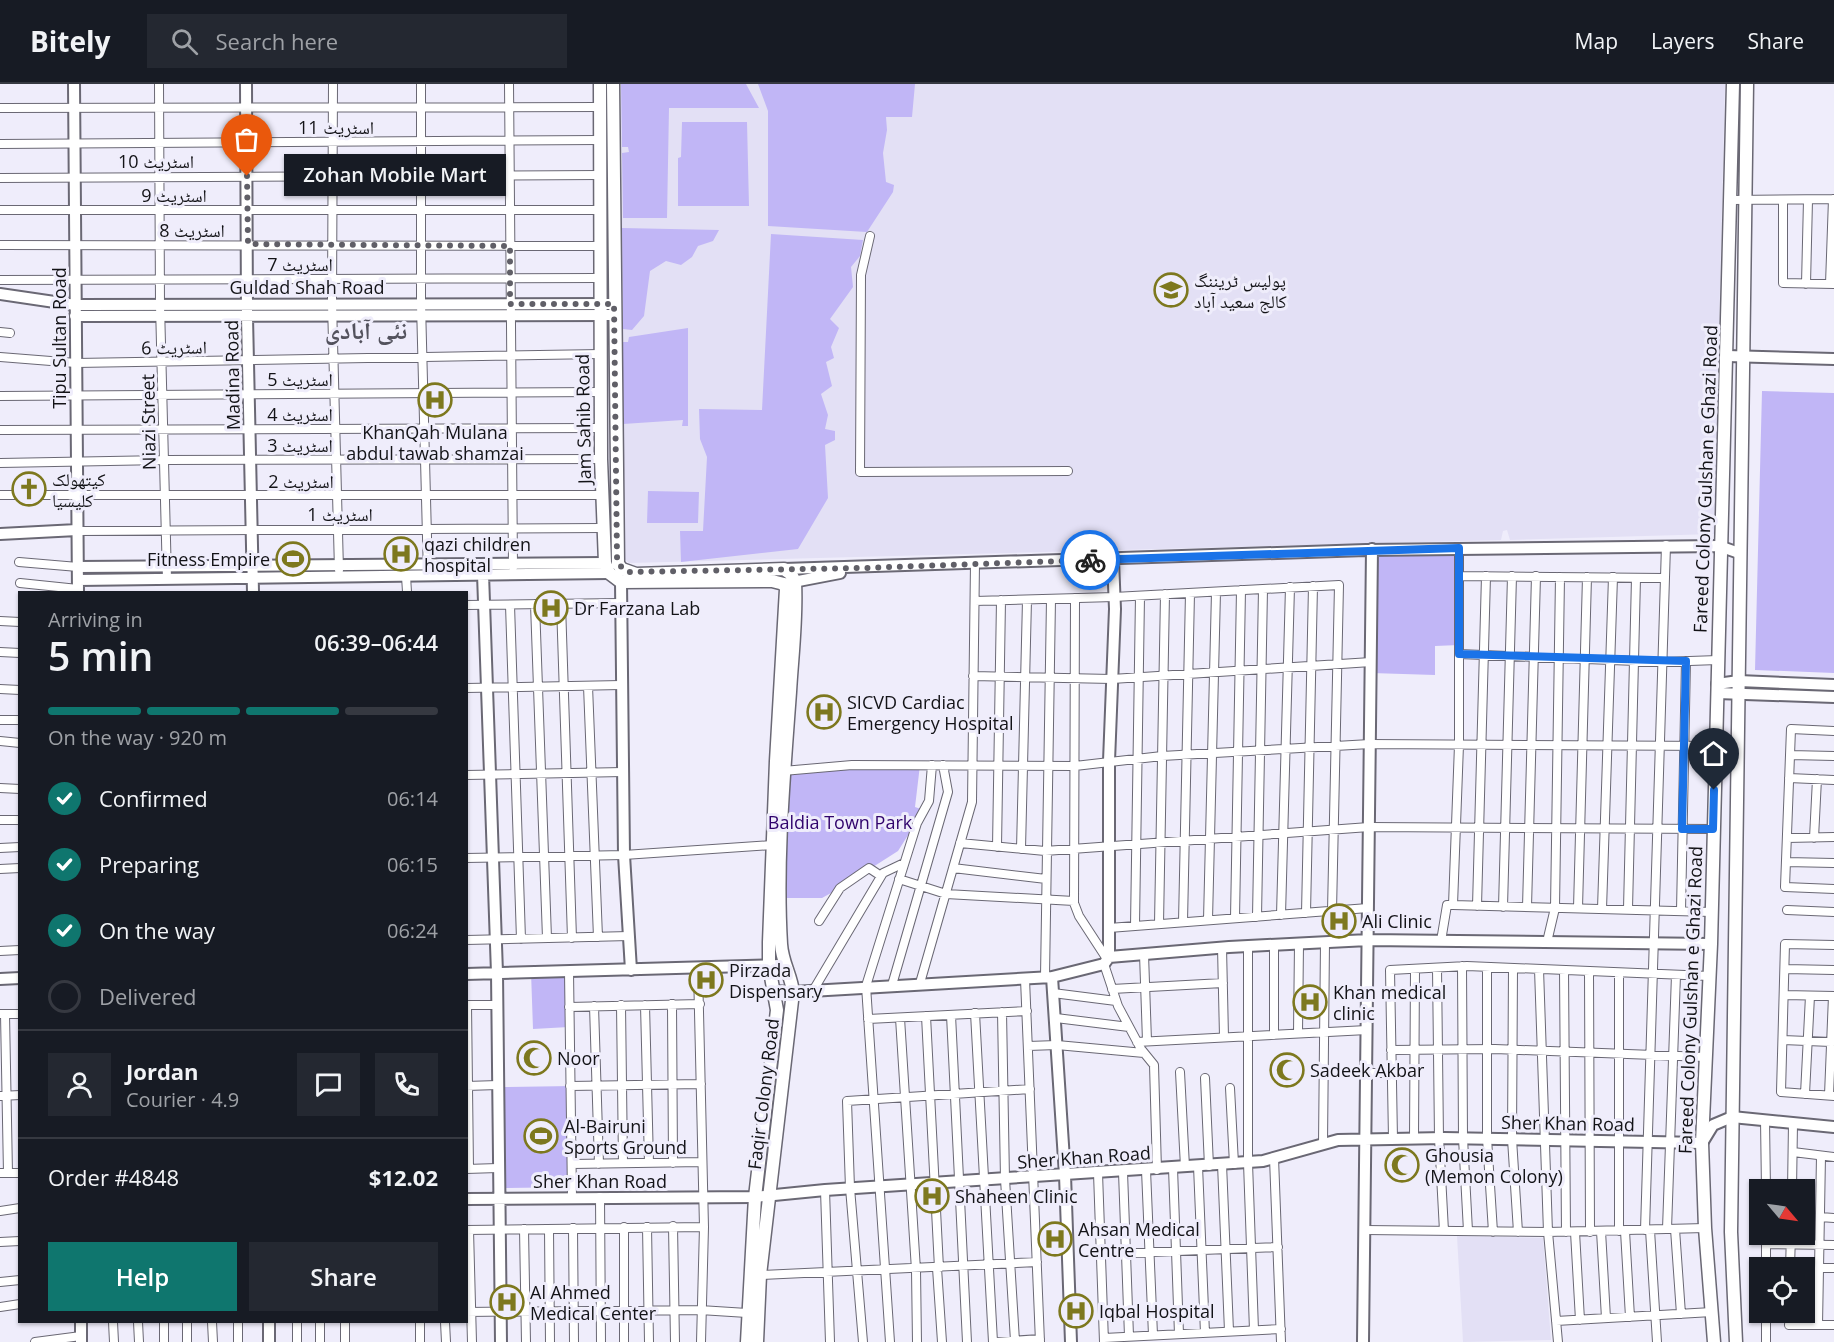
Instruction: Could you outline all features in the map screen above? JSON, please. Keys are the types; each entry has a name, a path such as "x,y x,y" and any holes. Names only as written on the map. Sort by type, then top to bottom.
{"main road":[{"name":"Jam Sahib Road","path":"600,84 601,459 607,568"},
{"name":"Jam Sahib Road","path":"613,84 618,564 622,569 636,574 784,569"},
{"name":"Fareed Colony Gulshan e Ghazi Road","path":"1733,84 1742,357 1731,1232 1736,1342"},
{"name":"Fareed Colony Gulshan e Ghazi Road","path":"1714,1342 1705,1228 1702,1143 1711,944 1719,546 1727,356 1747,84"},
{"path":"607,568 621,582 767,580 790,583 791,574 784,569"},
{"name":"Faqir Colony Road","path":"757,1342 760,1275 794,992 792,979 784,965 781,898 780,771 786,595 790,583"},
{"name":"Faqir Colony Road","path":"747,1342 755,1197 777,1010 769,966 772,845 780,771"}],"street":[{"name":"Tipu Sultan Road","path":"74,84 78,587"},
{"name":"Niazi Street","path":"159,84 160,305 167,579"},
{"name":"Madina Road","path":"246,84 247,317 253,591"},
{"path":"333,84 333,316 340,578"},
{"path":"421,84 421,316 428,576"},
{"path":"509,84 513,569"},
{"path":"0,108 600,107"},
{"name":"اسٹریٹ 11","path":"0,144 600,140"},
{"name":"اسٹریٹ 10","path":"0,178 600,175"},
{"path":"1738,200 1834,199 1832,284 1783,283 1784,200"},
{"path":"1806,284 1808,200"},
{"name":"اسٹریٹ 9","path":"0,210 600,210"},
{"path":"870,236 861,275 860,472 1068,471"},
{"name":"اسٹریٹ 8","path":"0,245 600,246"},
{"name":"اسٹریٹ 7","path":"0,280 600,278"},
{"name":"Guldad Shah Road","path":"0,294 75,310 161,318 510,316 614,309"},
{"name":"Guldad Shah Road","path":"75,310 160,305 333,303 510,304 601,310"},
{"path":"0,332 10,333"},
{"name":"اسٹریٹ 6","path":"0,357 76,363 601,354"},
{"path":"1727,356 1834,359"},
{"name":"اسٹریٹ 5","path":"0,396 601,392"},
{"name":"اسٹریٹ 4","path":"0,430 601,428"},
{"name":"اسٹریٹ 3","path":"0,463 164,460 601,459"},
{"name":"اسٹریٹ 2","path":"0,495 165,497 602,495"},
{"name":"اسٹریٹ 1","path":"77,530 603,528"},
{"path":"0,534 77,530"},
{"path":"784,569 1113,560 1372,549 1666,545 1719,546 1739,553"},
{"path":"1657,1342 1647,1230 1647,1142 1666,545"},
{"path":"1453,905 1459,745 1459,548"},
{"path":"1364,1342 1372,549"},
{"path":"1113,560 1107,960 1116,1001 1137,1042 1154,1065 1150,1252 1153,1335"},
{"path":"19,562 78,567 428,564 513,569 607,568"},
{"path":"920,983 972,802 975,563"},
{"path":"790,583 864,568"},
{"path":"20,583 78,587 167,579 428,576 483,574 513,569"},
{"path":"483,574 497,973 501,1342"},
{"path":"406,576 407,591"},
{"path":"1459,576 1664,578"},
{"path":"1477,906 1486,576"},
{"path":"1503,907 1512,576"},
{"path":"1527,907 1536,576"},
{"path":"1547,942 1555,908 1560,577"},
{"path":"1578,908 1587,577"},
{"path":"1602,909 1613,577"},
{"path":"1628,909 1636,578"},
{"path":"621,582 624,855 632,970"},
{"path":"975,601 1140,596 1339,585 1332,911"},
{"path":"1306,913 1313,586"},
{"path":"1281,915 1290,587"},
{"path":"1257,917 1263,589"},
{"path":"1235,918 1241,590"},
{"path":"1208,920 1216,592"},
{"path":"1183,922 1190,593"},
{"path":"1160,924 1165,594"},
{"path":"1135,926 1140,596"},
{"path":"1075,598 1074,901 1079,916 1107,960"},
{"path":"1051,599 1045,851 1048,977 1053,993 1056,1018 1071,1342"},
{"path":"996,847 1001,600"},
{"path":"1021,849 1027,600"},
{"path":"468,605 620,603"},
{"path":"510,604 521,939"},
{"path":"535,604 548,938"},
{"path":"561,604 572,938"},
{"path":"0,621 18,622"},
{"path":"0,652 18,653"},
{"path":"1459,654 1661,662 1718,660"},
{"path":"1681,911 1686,661"},
{"path":"973,676 1112,679 1371,662"},
{"path":"468,688 621,685"},
{"path":"1717,689 1834,685"},
{"path":"588,686 598,937"},
{"path":"1738,687 1834,696"},
{"path":"0,689 18,690"},
{"path":"0,720 18,720"},
{"path":"1834,731 1791,729 1785,887 1834,889"},
{"path":"0,741 18,743"},
{"path":"780,771 852,765 1075,766 1162,756 1370,744 1716,746"},
{"path":"1790,755 1834,756"},
{"path":"890,1342 866,986 917,823 929,801 932,765"},
{"path":"892,985 948,792 943,765"},
{"path":"468,775 623,772"},
{"path":"1789,778 1834,780"},
{"path":"1814,838 1817,779"},
{"path":"0,788 18,789"},
{"path":"0,820 18,820"},
{"path":"960,843 1045,851 1369,827 1713,829"},
{"path":"1787,838 1834,837"},
{"path":"468,858 624,855 772,845"},
{"path":"0,848 18,847"},
{"path":"1786,862 1834,863"},
{"path":"814,989 881,876 904,863"},
{"path":"0,869 18,868"},
{"path":"819,921 840,888 869,868 881,876"},
{"path":"953,868 1046,879"},
{"path":"899,879 946,894 1074,901"},
{"path":"1442,941 1447,905 1712,912"},
{"path":"1109,928 1368,908"},
{"path":"1786,910 1834,912"},
{"path":"468,940 629,936"},
{"path":"773,991 794,992 814,989 1048,977 1107,960 1144,954 1222,947 1368,940 1711,944"},
{"path":"1323,1144 1325,942"},
{"path":"1298,1034 1299,944"},
{"path":"1784,995 1833,996 1832,1096 1781,1092 1785,944 1834,945"},
{"path":"1274,945 1274,1035"},
{"path":"1248,946 1248,1163 1254,1330"},
{"path":"1222,947 1224,1037"},
{"path":"0,951 18,950"},
{"path":"1144,954 1147,1041"},
{"path":"468,974 784,965"},
{"path":"1393,1139 1390,970 1462,966 1709,976"},
{"path":"1462,966 1464,1138 1468,1231"},
{"path":"1487,967 1487,1138 1493,1232"},
{"path":"1437,968 1439,1138 1444,1231"},
{"path":"1513,968 1512,1139 1518,1232"},
{"path":"698,969 704,1227 700,1310 701,1342"},
{"path":"1414,1138 1415,969"},
{"path":"1539,969 1548,1232 1558,1342"},
{"path":"1785,969 1834,970"},
{"path":"1564,970 1566,1232"},
{"path":"569,971 572,1197"},
{"path":"1589,971 1590,1232"},
{"path":"1619,973 1619,1141 1622,1231 1630,1317"},
{"path":"1676,975 1670,1142 1671,1229 1681,1314"},
{"path":"0,979 18,978"},
{"path":"975,1013 994,1342 1040,1341 1025,979"},
{"path":"1112,989 1223,983"},
{"path":"1053,993 1116,1001"},
{"path":"1806,1094 1810,996"},
{"path":"672,1004 673,1163"},
{"path":"569,1007 700,1004"},
{"path":"468,1005 497,1005"},
{"path":"621,1005 623,1164"},
{"path":"645,1005 649,1163"},
{"path":"594,1006 599,1164"},
{"path":"868,1019 1027,1011"},
{"path":"1002,1012 1005,1179 1015,1341"},
{"path":"4,1173 2,1014 18,1014"},
{"path":"951,1015 968,1342"},
{"path":"926,1016 942,1342"},
{"path":"900,1018 916,1270 917,1342"},
{"path":"1056,1018 1129,1027"},
{"path":"1137,1042 1367,1030"},
{"path":"1783,1040 1831,1042"},
{"path":"1028,1047 1057,1046 1144,1053"},
{"path":"1391,1050 1487,1049 1705,1057"},
{"path":"1180,1072 1185,1167"},
{"path":"1324,1073 1392,1073"},
{"path":"1204,1078 1202,1250 1205,1332"},
{"path":"570,1086 701,1084"},
{"path":"468,1086 498,1085"},
{"path":"1230,1088 1234,1164"},
{"path":"863,1342 850,1188 847,1101 1030,1089"},
{"path":"1702,1143 1713,1125 1732,1117 1834,1127"},
{"path":"1766,1120 1766,1179"},
{"path":"1792,1179 1793,1123"},
{"name":"Sher Khan Road","path":"468,1199 755,1197 879,1186 1124,1172 1248,1163 1338,1140 1487,1138 1702,1143"},
{"path":"1793,1152 1834,1157"},
{"path":"1818,1324 1821,1156"},
{"path":"1274,1158 1281,1342"},
{"path":"572,1164 702,1162"},
{"path":"1222,1164 1229,1331"},
{"path":"468,1169 498,1168"},
{"path":"1173,1168 1179,1334"},
{"path":"1124,1172 1129,1336"},
{"path":"1098,1173 1104,1340 1129,1336 1281,1329"},
{"path":"825,1190 830,1342"},
{"path":"600,1197 601,1342"},
{"path":"0,1211 18,1208"},
{"path":"1820,1217 1834,1218"},
{"path":"674,1226 675,1342"},
{"path":"624,1227 624,1342"},
{"path":"647,1227 649,1342"},
{"path":"472,1342 469,1312 468,1230 704,1227"},
{"path":"573,1228 574,1342"},
{"path":"1365,1230 1590,1232 1705,1228"},
{"path":"524,1229 526,1342"},
{"path":"549,1229 550,1342"},
{"path":"1601,1231 1606,1318"},
{"path":"1575,1232 1580,1320"},
{"path":"0,1242 18,1241"},
{"path":"1766,1245 1766,1257"},
{"path":"1790,1257 1791,1245"},
{"path":"1815,1245 1834,1245"},
{"path":"1101,1254 1278,1247"},
{"path":"760,1275 916,1270 1037,1262"},
{"path":"1819,1268 1834,1268"},
{"path":"0,1282 18,1280"},
{"path":"0,1307 18,1304"},
{"path":"469,1312 700,1310 747,1313"},
{"path":"1556,1321 1712,1312"},
{"path":"35,1342 81,1339 81,1323"},
{"path":"113,1323 114,1342"},
{"path":"138,1323 139,1342"},
{"path":"164,1323 164,1342"},
{"path":"187,1323 188,1342"},
{"path":"212,1323 213,1342"},
{"path":"238,1323 238,1342"},
{"path":"268,1323 269,1342"},
{"path":"297,1323 297,1342"},
{"path":"320,1323 320,1342"},
{"path":"345,1323 345,1342"},
{"path":"420,1323 420,1342"},
{"path":"445,1323 446,1342"},
{"path":"1766,1323 1766,1342"},
{"path":"1789,1323 1834,1325"},
{"path":"1708,1342 1714,1342"}],"shaded area":[{"name":"پولیس ٹریننگ کالج سعید آباد","path":"621,84 1725,84 1714,534 1510,540 1507,530 1503,531 1501,540 629,563 624,559"},
{"path":"1457,1236 1543,1238 1551,1340 1463,1342"}],"green space":[{"path":"621,84 746,84 759,108 669,108 667,218 623,218 622,153 629,152 628,147 622,147"},
{"path":"758,84 915,84 912,117 886,117 887,130 883,153 886,182 894,185 893,192 867,232 768,226 768,111"},
{"path":"682,122 747,122 749,206 678,206 678,158 681,157"},
{"path":"622,228 719,230 713,241 698,246 692,257 681,265 666,261 650,271 644,316 632,330 623,329"},
{"path":"771,234 863,240 860,256 851,267 853,287 830,319 839,328 831,347 834,358 826,362 832,386 821,394 828,415 825,429 835,431 835,440 825,445 828,498 798,549 681,562 680,531 703,531 707,457 700,439 699,409 762,410"},
{"path":"688,328 688,426 682,426 683,420 623,424 623,342 628,342 629,337"},
{"path":"1762,391 1834,393 1834,673 1755,670"},
{"path":"648,491 699,492 698,523 647,523"},
{"path":"1459,548 1459,645 1435,646 1435,675 1371,673 1372,549"},
{"name":"Baldia Town Park","path":"920,765 915,807 924,810 898,851 822,898 781,898 785,771"},
{"path":"569,971 569,1027 533,1029 531,972"},
{"path":"572,1086 573,1187 505,1188 504,1087"}],"way so far":[{"path":"247,176 248,244 510,246 510,304 614,304 617,557 618,564 628,572 636,574 1090,560"}],"place":[{"name":"Zohan Mobile Mart","path":"247,176"},
{"name":"پولیس ٹریننگ کالج سعید آباد","path":"1171,290"},
{"name":"KhanQah Mulana abdul tawab shamzai","path":"435,400"},
{"name":"کیتھولک کلیسیا","path":"29,489"},
{"name":"qazi children hospital","path":"401,554"},
{"name":"Fitness Empire","path":"293,559"},
{"name":"Dr Farzana Lab","path":"551,608"},
{"name":"SICVD Cardiac Emergency Hospital","path":"824,712"},
{"name":"Ali Clinic","path":"1339,921"},
{"name":"Pirzada Dispensary","path":"706,980"},
{"name":"Khan medical clinic","path":"1310,1002"},
{"name":"Noor","path":"534,1058"},
{"name":"Sadeek Akbar","path":"1287,1070"},
{"name":"Al-Bairuni Sports Ground","path":"541,1136"},
{"name":"Ghousia (Memon Colony)","path":"1402,1165"},
{"name":"Shaheen Clinic","path":"932,1196"},
{"name":"Ahsan Medical Centre","path":"1055,1239"},
{"name":"Al Ahmed Medical Center","path":"507,1302"},
{"name":"Iqbal Hospital","path":"1076,1311"}],"district":[{"name":"نئی آبادی","path":"366,329"}],"route":[{"path":"1090,560 1459,548 1459,654 1686,661 1682,829 1713,829 1714,790"}]}
